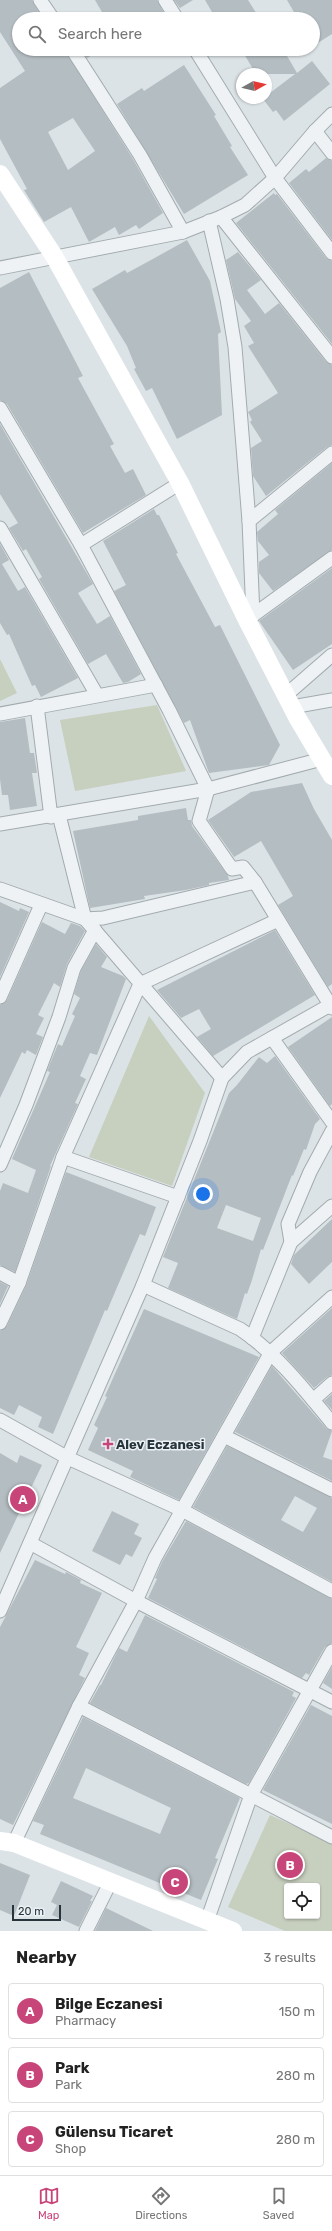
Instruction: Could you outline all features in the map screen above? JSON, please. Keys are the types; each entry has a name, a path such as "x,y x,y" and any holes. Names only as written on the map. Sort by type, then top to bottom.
{"street":[{"path":"40,0 48,12"},
{"path":"165,0 173,12"},
{"path":"76,56 140,155 183,232"},
{"path":"199,56 275,178 332,253"},
{"path":"0,268 54,256 183,232 215,219 245,205 275,178 315,131 332,114"},
{"path":"315,131 332,153"},
{"path":"0,174 54,256 180,483 250,618 289,701 332,776"},
{"path":"215,219 332,357"},
{"path":"215,219 235,347 249,521 250,618"},
{"path":"0,408 81,544 156,685 208,789 199,821 232,869 243,867 255,882 331,1006 247,1052 222,1078 178,1197 143,1285 0,1610"},
{"path":"249,521 332,453"},
{"path":"81,544 180,483"},
{"path":"0,528 97,695"},
{"path":"250,618 332,558"},
{"path":"289,701 332,655"},
{"path":"0,714 156,685"},
{"path":"289,701 332,700"},
{"path":"37,706 55,816 85,919 222,1078"},
{"path":"0,824 55,816 208,789 322,759"},
{"path":"0,889 41,905 85,919 103,918 255,882"},
{"path":"0,997 4,975 41,905"},
{"path":"0,1323 19,1283 63,1157 140,984 278,920"},
{"path":"0,1165 26,1105 59,1017 74,968 95,930"},
{"path":"272,1038 332,1122"},
{"path":"291,1242 288,1224 310,1172 332,1131"},
{"path":"63,1157 178,1197"},
{"path":"252,1338 291,1242 332,1206"},
{"path":"0,1273 19,1283"},
{"path":"143,1285 240,1329 271,1352 332,1423"},
{"path":"232,1931 111,1881 7,1842 136,1601 154,1558 271,1352 332,1297"},
{"path":"313,1400 332,1383"},
{"path":"0,1420 68,1458 182,1510 332,1591"},
{"path":"224,1436 332,1490"},
{"path":"30,1543 136,1601 332,1702"},
{"path":"207,1921 251,1795 332,1651"},
{"path":"79,1706 332,1837"},
{"path":"86,1931 111,1881"}],"green space":[{"path":"0,659 17,693 0,701"},
{"path":"157,705 186,771 75,791 60,720"},
{"path":"149,1016 205,1093 172,1186 89,1157"},
{"path":"270,1815 332,1843 332,1931 285,1931 228,1907"}],"building":[{"path":"0,0 32,0 39,12 12,12 12,51 0,32"},
{"path":"95,0 157,0 163,12 102,12"},
{"path":"174,0 193,0 180,8"},
{"path":"205,0 248,0 256,12 212,12"},
{"path":"287,0 332,0 332,34 320,42 320,12 294,12"},
{"path":"15,56 68,56 133,159 163,213 139,229 136,225 119,235 115,227 89,242 71,207 44,222 24,190 27,189 0,139 0,88 25,71","holes":["73,118 95,151 68,170 48,132"]},
{"path":"245,56 287,56 297,73 312,61 330,84 284,121 276,110 273,112 267,104 272,104 272,91 295,74 272,74 272,68 252,68"},
{"path":"184,65 216,115 214,116 232,146 230,147 248,175 184,214 117,104 142,88 144,91"},
{"path":"326,158 332,161 332,240 289,183 306,169 309,172"},
{"path":"274,193 275,195 277,194 326,258 332,261 332,344 236,223"},
{"path":"187,240 210,281 221,332 218,334 222,415 177,439 152,388 146,391 134,369 136,368 127,346 92,289 125,270 127,273"},
{"path":"238,252 261,280 247,290 265,314 279,303 326,362 332,365 332,445 327,447 266,496 253,476 251,448 262,441 250,422 252,420 248,412 278,393 248,346 254,343 244,326 251,321 235,299 226,260"},
{"path":"29,272 83,376 78,378 114,444 110,446 125,473 133,469 146,495 83,533 7,404 0,400 0,288"},
{"path":"0,424 93,584 78,593 97,624 110,616 141,674 128,682 123,683 106,654 88,664 39,579 42,577 26,549 23,551 9,528 18,523 0,494"},
{"path":"332,463 332,550 273,591 259,573 259,562 269,555 258,541 257,532 278,514 275,510"},
{"path":"154,509 157,515 159,515 178,553 176,554 215,627 220,625 280,745 269,765 209,773 190,720 184,723 114,591 126,585 103,541"},
{"path":"0,544 9,560 2,564 18,591 25,587 78,678 41,697 35,685 32,686 9,634 7,635 0,623"},
{"path":"332,568 332,644 293,670 259,621"},
{"path":"25,718 30,753 34,753 37,773 32,773 37,806 10,810 8,795 2,795 0,779 0,722"},
{"path":"302,783 314,809 332,840 332,984 328,987 278,905 293,896 261,841 234,857 208,820 251,792"},
{"path":"186,808 188,820 191,820 192,826 228,876 229,880 209,883 209,885 186,890 144,896 145,899 90,908 73,831 138,820 138,816"},
{"path":"0,902 19,911 20,908 29,912 0,977"},
{"path":"42,922 65,934 71,923 80,926 85,931 67,964 60,987 54,983 38,1015 44,1018 36,1034 43,1037 36,1055 27,1050 25,1054 22,1052 0,1098 0,1005 7,1000"},
{"path":"275,930 315,995 213,1056 197,1037 211,1029 199,1009 181,1018 157,990"},
{"path":"96,944 107,957 101,967 123,976 126,979 97,1055 90,1053 80,1076 86,1079 75,1103 78,1104 50,1166 15,1272 0,1265 0,1191 3,1183 28,1193 36,1170 12,1159 50,1072 47,1071 58,1044 62,1046 75,1016 72,1014 80,998 74,994 81,971"},
{"path":"332,1017 332,1104 330,1106 288,1047"},
{"path":"275,1056 320,1119 315,1124 306,1150 304,1149 293,1176 292,1175 263,1250 261,1249 252,1280 247,1294 245,1293 237,1319 168,1288 178,1263 163,1257 229,1093 259,1057 267,1063","holes":["226,1205 261,1218 253,1241 217,1228"]},
{"path":"66,1172 156,1207 145,1236 140,1234 107,1311 105,1310 53,1434 38,1427 42,1417 19,1405 14,1415 0,1408 0,1331 7,1326 26,1286"},
{"path":"332,1219 332,1262 309,1284 291,1264 294,1255"},
{"path":"0,1282 8,1286 0,1304"},
{"path":"332,1308 332,1375 327,1377 314,1388 282,1353"},
{"path":"144,1309 259,1357 179,1500 130,1477 133,1471 88,1450 98,1428 94,1425 107,1397 105,1396"},
{"path":"272,1366 326,1428 332,1431 323,1457 332,1460 332,1481 235,1432"},
{"path":"332,1394 332,1410 324,1401"},
{"path":"227,1446 332,1498 332,1582 193,1507","holes":["295,1496 317,1508 303,1532 281,1520"]},
{"path":"0,1453 17,1463 20,1455 42,1465 0,1553"},
{"path":"112,1511 139,1524 134,1534 142,1538 132,1557 126,1554 120,1565 92,1551"},
{"path":"186,1521 332,1599 332,1643 325,1647 309,1675 306,1673 302,1678 148,1598 157,1579 155,1578 162,1562"},
{"path":"35,1560 65,1574 66,1572 81,1580 80,1583 102,1593 76,1647 89,1653 79,1675 85,1678 13,1825 0,1819 0,1627"},
{"path":"145,1615 294,1692 292,1696 296,1698 249,1783 246,1784 90,1703 101,1685 119,1648 127,1652"},
{"path":"332,1667 332,1689 323,1683"},
{"path":"311,1705 332,1716 332,1824 263,1790"},
{"path":"83,1717 240,1798 215,1858 218,1859 201,1900 40,1834 44,1825 33,1821","holes":["86,1768 171,1808 160,1834 73,1798"]},
{"path":"0,1863 30,1875 14,1916 0,1910"},
{"path":"61,1881 93,1896 79,1927 52,1915 57,1905 51,1902"},
{"path":"106,1908 153,1931 95,1931"}],"place":[{"name":"Alev Eczanesi","path":"108,1444"},
{"name":"Bilge Eczanesi","path":"23,1499"},
{"name":"Park","path":"290,1865"},
{"name":"Gülensu Ticaret","path":"175,1882"}]}
